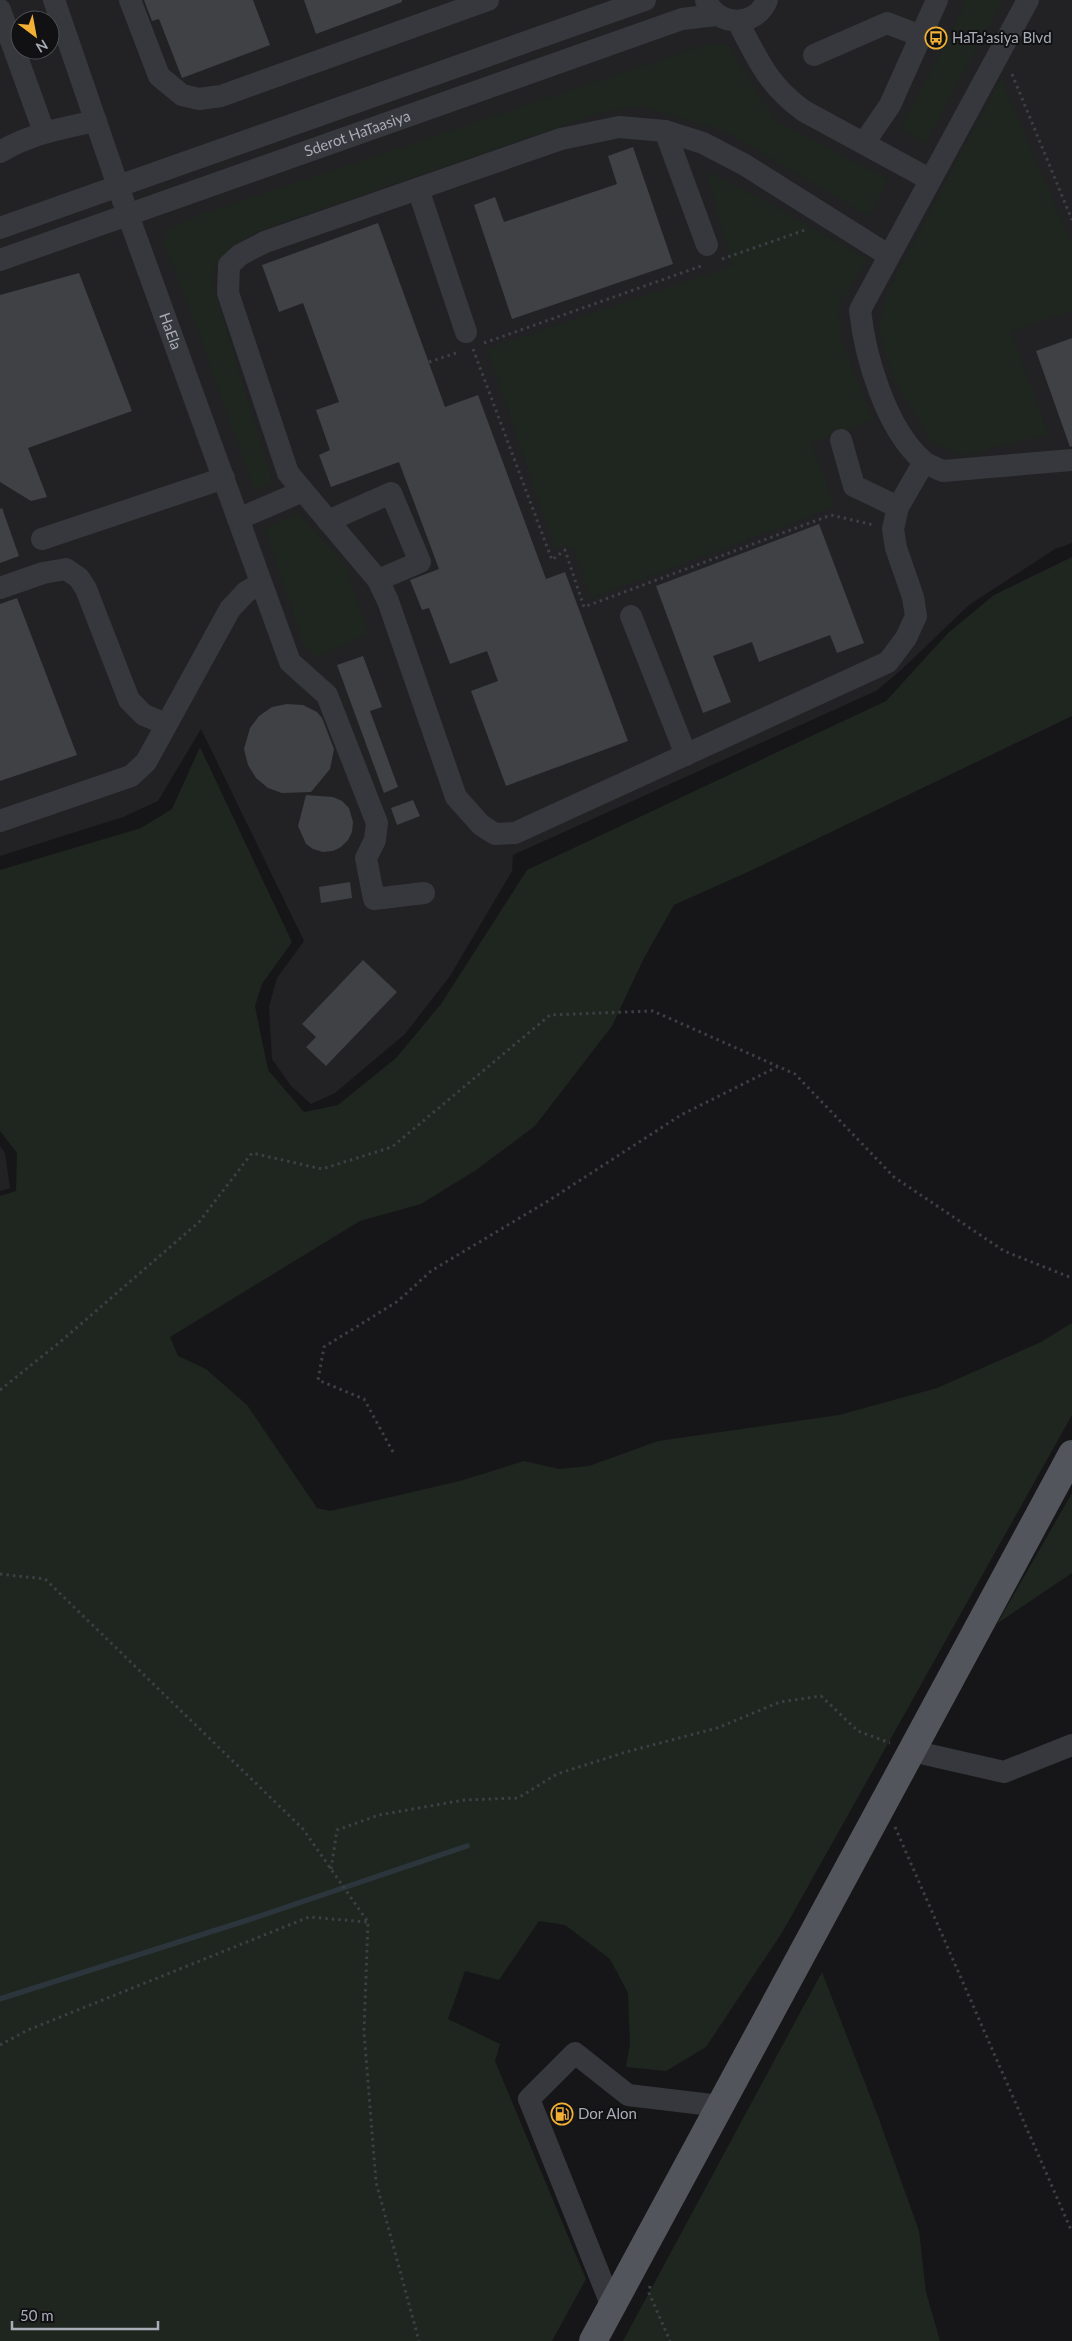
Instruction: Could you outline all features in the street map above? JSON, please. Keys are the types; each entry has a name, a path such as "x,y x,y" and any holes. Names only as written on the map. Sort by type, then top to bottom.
{"main road":[{"path":"593,2341 611,2304 1072,1454"}],"street":[{"name":"HaEla","path":"54,0 128,215 290,662 327,695 377,823 376,840 366,858 374,899 424,893"},
{"path":"130,0 159,76 182,94 199,99 221,96 488,0"},
{"name":"Sderot HaTaasiya","path":"0,228 645,0"},
{"path":"711,7 726,20 738,22 748,20 757,14 767,0"},
{"path":"864,143 890,105 938,0"},
{"path":"1028,0 929,179 860,310 863,337 890,416 903,439 924,462 943,471 1072,460"},
{"name":"Sderot HaTaasiya","path":"0,260 682,19 711,7"},
{"path":"0,10 44,132"},
{"path":"738,22 766,75 786,98 804,111 929,179"},
{"path":"814,55 888,23 921,36"},
{"path":"0,152 13,144 44,132 96,121"},
{"path":"888,255 745,165 703,143 665,131 619,127 561,139 265,242 240,255 230,265 228,294 288,473 378,580 388,601 456,797 481,825 495,834 515,833 888,662 906,638 916,616 913,598 896,548 893,529 898,507 924,462"},
{"path":"665,131 707,245"},
{"path":"418,188 469,340"},
{"path":"841,440 854,486 898,507"},
{"path":"42,538 224,478"},
{"path":"238,518 303,491"},
{"path":"328,521 391,493 420,562 378,580"},
{"path":"0,588 43,573 66,569 79,578 86,589 129,700 144,715 166,724"},
{"path":"0,821 131,776 146,762 230,609 246,592 262,583"},
{"path":"631,616 686,755"},
{"path":"912,1750 1004,1772 1072,1745"},
{"path":"611,2304 529,2099 575,2053 628,2095 720,2106"}],"path":[{"path":"1002,48 1072,220"},
{"path":"429,362 469,340 833,220"},
{"path":"469,340 552,560 565,550 584,607 831,515 893,529"},
{"path":"0,1390 60,1342 199,1222 252,1154 322,1169 392,1147 550,1015 653,1011 795,1074 894,1176 1004,1251 1072,1278"},
{"path":"393,1452 364,1399 318,1380 324,1347 398,1301 431,1271 548,1200 681,1115 778,1067"},
{"path":"0,1574 45,1579 303,1829 368,1922 364,2032 376,2182 419,2341"},
{"path":"331,1869 337,1830 379,1815 464,1800 518,1798 557,1774 626,1752 716,1728 780,1702 821,1696 858,1731 912,1750"},
{"path":"884,1802 1072,2232"},
{"path":"0,2045 28,2030 309,1917 368,1922"},
{"path":"650,2284 649,2293 670,2341"}],"shaded area":[{"path":"0,0 1072,0 1072,543 1055,549 969,605 900,671 876,691 513,855 512,871 450,976 405,1034 335,1093 311,1104 291,1086 272,1059 269,1007 277,978 304,941 201,729 158,801 123,817 0,856"},
{"path":"966,0 1003,0 925,144 900,128 948,40"},
{"path":"707,44 727,45 776,121 889,180 868,216 725,131 639,106 600,113 258,231 230,250 215,268 211,277 272,481 255,492 183,290 164,246 167,229 200,215"},
{"path":"1001,78 1072,244 1072,311 1011,332 1049,435 962,455 932,443 893,377 879,330 887,293"},
{"path":"706,171 771,204 868,260 839,305 840,337 873,420 812,443 835,507 591,598 572,546 555,548 487,349 732,266"},
{"path":"298,513 345,564 368,634 316,658 304,645 265,529"},
{"path":"1072,557 1072,716 750,871 674,905 644,958 612,1026 535,1126 476,1170 421,1204 360,1221 170,1337 178,1356 206,1369 247,1405 317,1508 330,1511 460,1481 524,1461 559,1469 589,1466 658,1441 839,1415 937,1388 1041,1342 1072,1323 1072,1415 783,1931 706,2047 666,2071 626,2067 630,2044 628,1993 610,1959 565,1925 539,1921 499,1980 465,1971 448,2019 500,2044 495,2061 586,2279 552,2341 0,2341 0,1196 16,1191 17,1153 0,1131 0,870 141,828 172,809 200,747 292,942 262,984 255,1006 268,1070 304,1112 338,1105 396,1058 441,1004 527,870 886,701 948,633 994,595"},
{"path":"0,1146 5,1153 10,1188 0,1191"},
{"path":"1072,1493 1072,1573 998,1623 998,1622"},
{"path":"822,1972 879,2119 919,2231 926,2292 940,2341 623,2341"}],"building":[{"path":"144,0 253,0 270,45 182,78 159,19 152,21"},
{"path":"304,0 402,0 402,2 316,34"},
{"path":"633,147 673,264 512,319 474,205 495,197 504,222 617,184 608,156"},
{"path":"378,223 445,407 478,395 546,579 565,572 628,741 506,786 471,691 498,681 487,651 450,664 429,608 422,610 410,580 439,569 399,462 331,487 319,455 330,450 316,410 339,402 303,303 279,312 262,265"},
{"path":"79,273 132,411 28,448 47,497 31,501 0,482 0,295"},
{"path":"1072,338 1072,446 1070,447 1036,351"},
{"path":"2,508 19,556 0,563 0,509"},
{"path":"819,524 864,643 837,653 830,635 759,662 752,642 713,656 731,702 703,713 656,586"},
{"path":"17,598 77,755 0,781 0,604"},
{"path":"363,656 382,707 370,711 398,787 384,793 337,665"},
{"path":"287,704 303,705 317,712 322,718 334,749 330,769 311,792 282,793 268,788 256,778 248,765 244,749 250,728 259,716 272,707"},
{"path":"306,795 333,797 342,801 349,808 353,822 352,832 348,840 341,847 333,851 323,852 313,849 306,844 298,826"},
{"path":"413,800 420,816 397,825 391,808"},
{"path":"350,882 352,898 321,903 319,887"},
{"path":"363,960 397,992 326,1066 306,1047 316,1037 302,1024"}],"waterway":[{"path":"0,1999 257,1917 467,1846"}],"place":[{"name":"HaTa'asiya Blvd","path":"936,38"},
{"name":"Dor Alon","path":"562,2114"}]}
